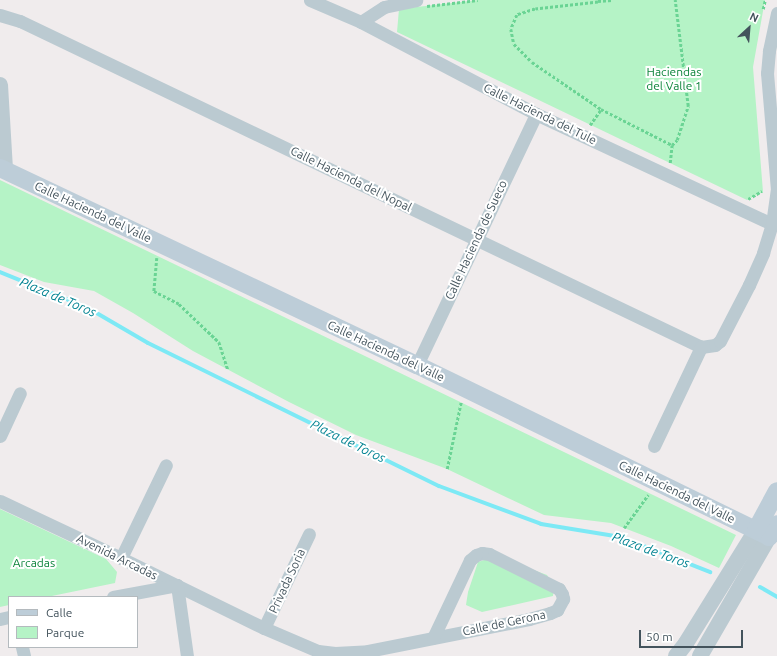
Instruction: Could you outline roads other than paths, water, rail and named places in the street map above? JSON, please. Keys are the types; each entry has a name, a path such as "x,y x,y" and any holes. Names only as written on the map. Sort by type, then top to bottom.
{"main road":[{"name":"Calle Hacienda del Valle","path":"2,169 767,530"},
{"path":"767,530 777,491"}],"street":[{"name":"Calle Hacienda del Tule","path":"310,0 361,22 536,114 772,224"},
{"path":"361,22 384,7 420,3"},
{"path":"654,446 701,347 715,345 720,341 763,253 772,224 777,189 767,74 769,51 777,13"},
{"name":"Calle Hacienda del Nopal","path":"0,15 20,21 701,347"},
{"path":"0,85 2,169"},
{"name":"Calle Hacienda de Sueco","path":"417,365 536,114"},
{"path":"0,436 20,393"},
{"path":"121,558 166,465"},
{"name":"Avenida Arcadas","path":"0,501 177,585"},
{"path":"676,656 767,530"},
{"path":"700,656 767,530"},
{"name":"Privada Soria","path":"264,628 309,534"},
{"name":"Calle de Gerona","path":"177,585 264,628 318,651 335,653 368,651 433,638 550,613 557,610 563,599 562,594 559,589 489,554 482,553 476,555 470,560 433,638"},
{"path":"177,585 187,656"},
{"name":"Avenida Arcadas","path":"118,596 177,585"}],"waterway":[{"name":"Plaza de Toros","path":"0,272 88,308 148,343 439,486 541,524 621,537 710,572"},
{"name":"Plaza de Toros","path":"760,587 777,597"}],"park label":[{"name":"Haciendas del Valle 1","path":"674,79"},
{"name":"Arcadas","path":"34,563"}]}
